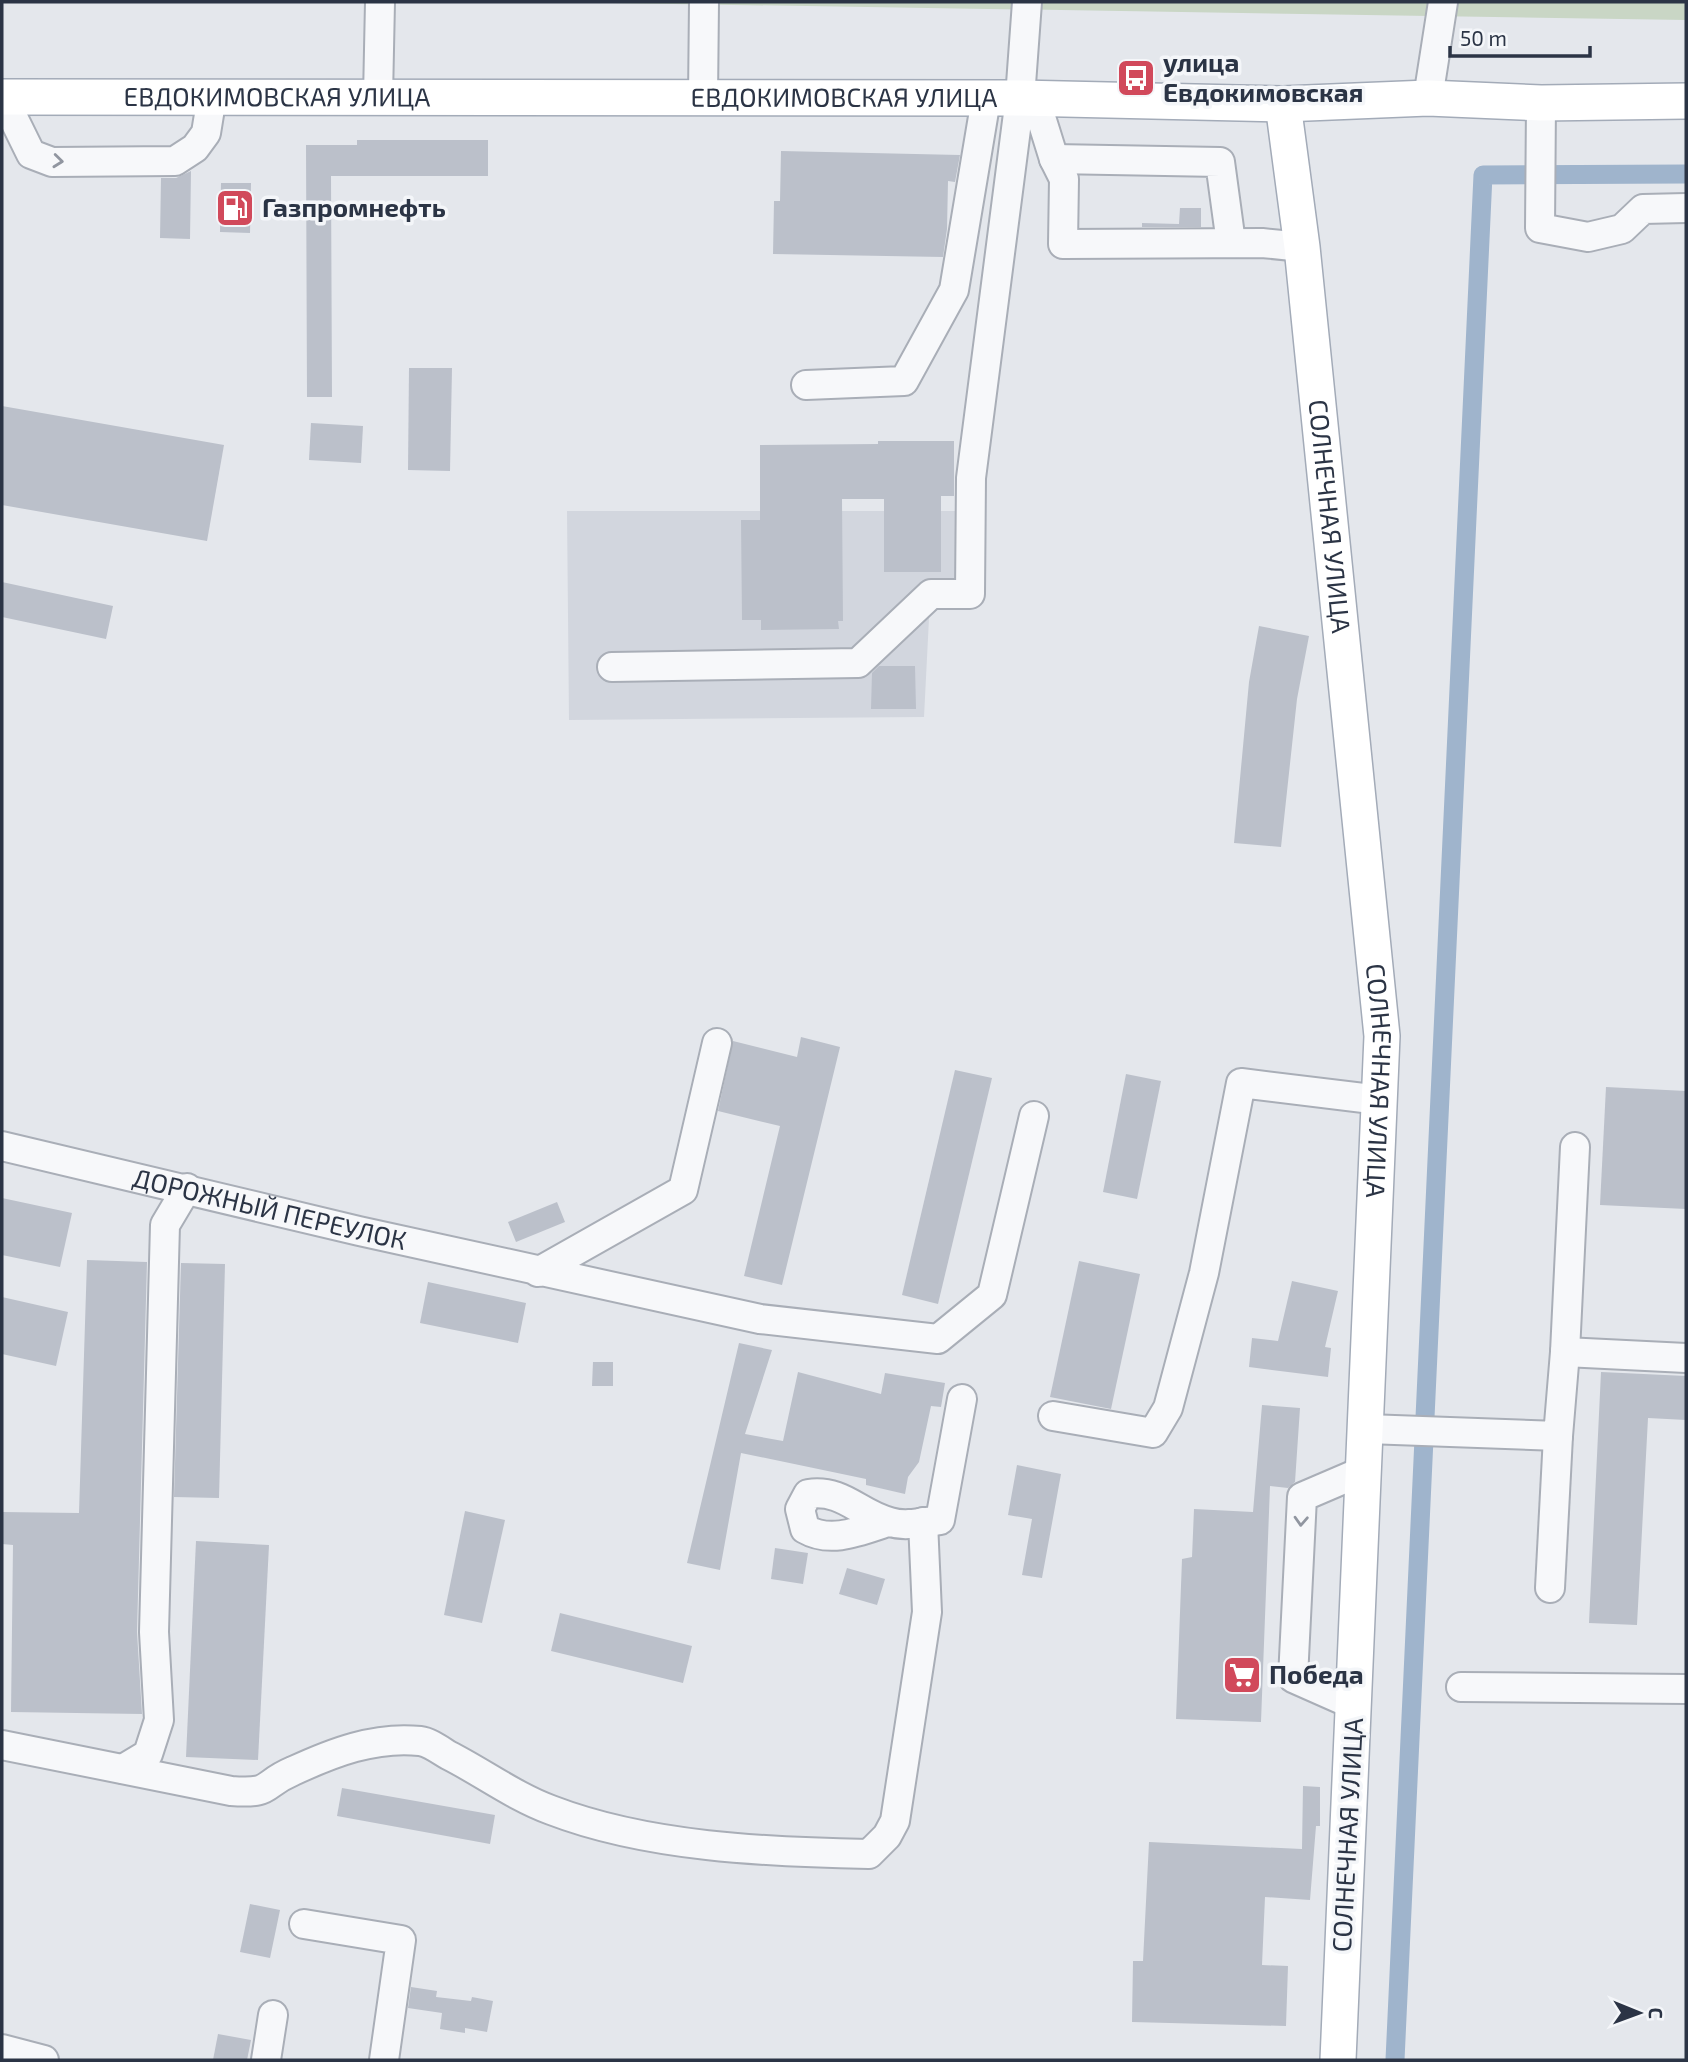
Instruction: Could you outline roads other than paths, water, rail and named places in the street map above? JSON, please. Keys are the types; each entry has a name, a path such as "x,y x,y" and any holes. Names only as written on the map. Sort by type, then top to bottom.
{"main road":[{"name":"ЕВДОКИМОВСКАЯ УЛИЦА","path":"2,97 1014,98 1283,104 1428,98 1541,103 1686,101"},
{"name":"СОЛНЕЧНАЯ УЛИЦА","path":"1283,104 1302,247 1382,1036 1375,1429 1365,1469 1338,2060"}],"street":[{"path":"378,97 380,2"},
{"path":"703,98 704,2"},
{"path":"611,667 858,663 931,594 970,594 971,478 1027,2"},
{"path":"1428,98 1443,2"},
{"path":"2,97 31,154 52,162 132,164 175,161 195,148 206,133 212,96"},
{"path":"1014,98 1064,179 1063,244 1231,243 1302,247"},
{"path":"806,386 904,382 954,290 1014,98"},
{"path":"1541,103 1540,228 1588,237 1622,229 1643,209 1686,208"},
{"path":"1054,159 1220,162 1231,243"},
{"path":"538,1272 683,1190 717,1042"},
{"path":"1053,1416 1153,1433 1168,1408 1205,1273 1241,1083 1380,1100"},
{"name":"ДОРОЖНЫЙ ПЕРЕУЛОК","path":"2,1146 538,1272 760,1320 938,1339 992,1294 1034,1116"},
{"path":"1550,1588 1575,1147"},
{"path":"123,1769 148,1754 159,1720 154,1632 165,1226 187,1188"},
{"path":"1565,1352 1686,1358"},
{"path":"888,1522 903,1525 940,1520 962,1399"},
{"path":"1375,1429 1558,1436"},
{"path":"1354,1705 1293,1678 1294,1641 1302,1497 1365,1469"},
{"path":"2,1745 231,1791 260,1793 289,1772 342,1750 375,1742 422,1741 547,1809 601,1829 649,1839 817,1853 869,1854 887,1836 895,1821 927,1612 923,1522"},
{"path":"1461,1687 1686,1689"},
{"path":"304,1924 401,1940 384,2060"},
{"path":"266,2060 273,2015"},
{"path":"9,2054 44,2060"}],"waterway":[{"path":"1395,2060 1483,175 1686,174"}],"place":[{"name":"улица Евдокимовская","path":"1136,78"},
{"name":"Газпромнефть","path":"235,208"},
{"name":"Победа","path":"1242,1675"}]}
